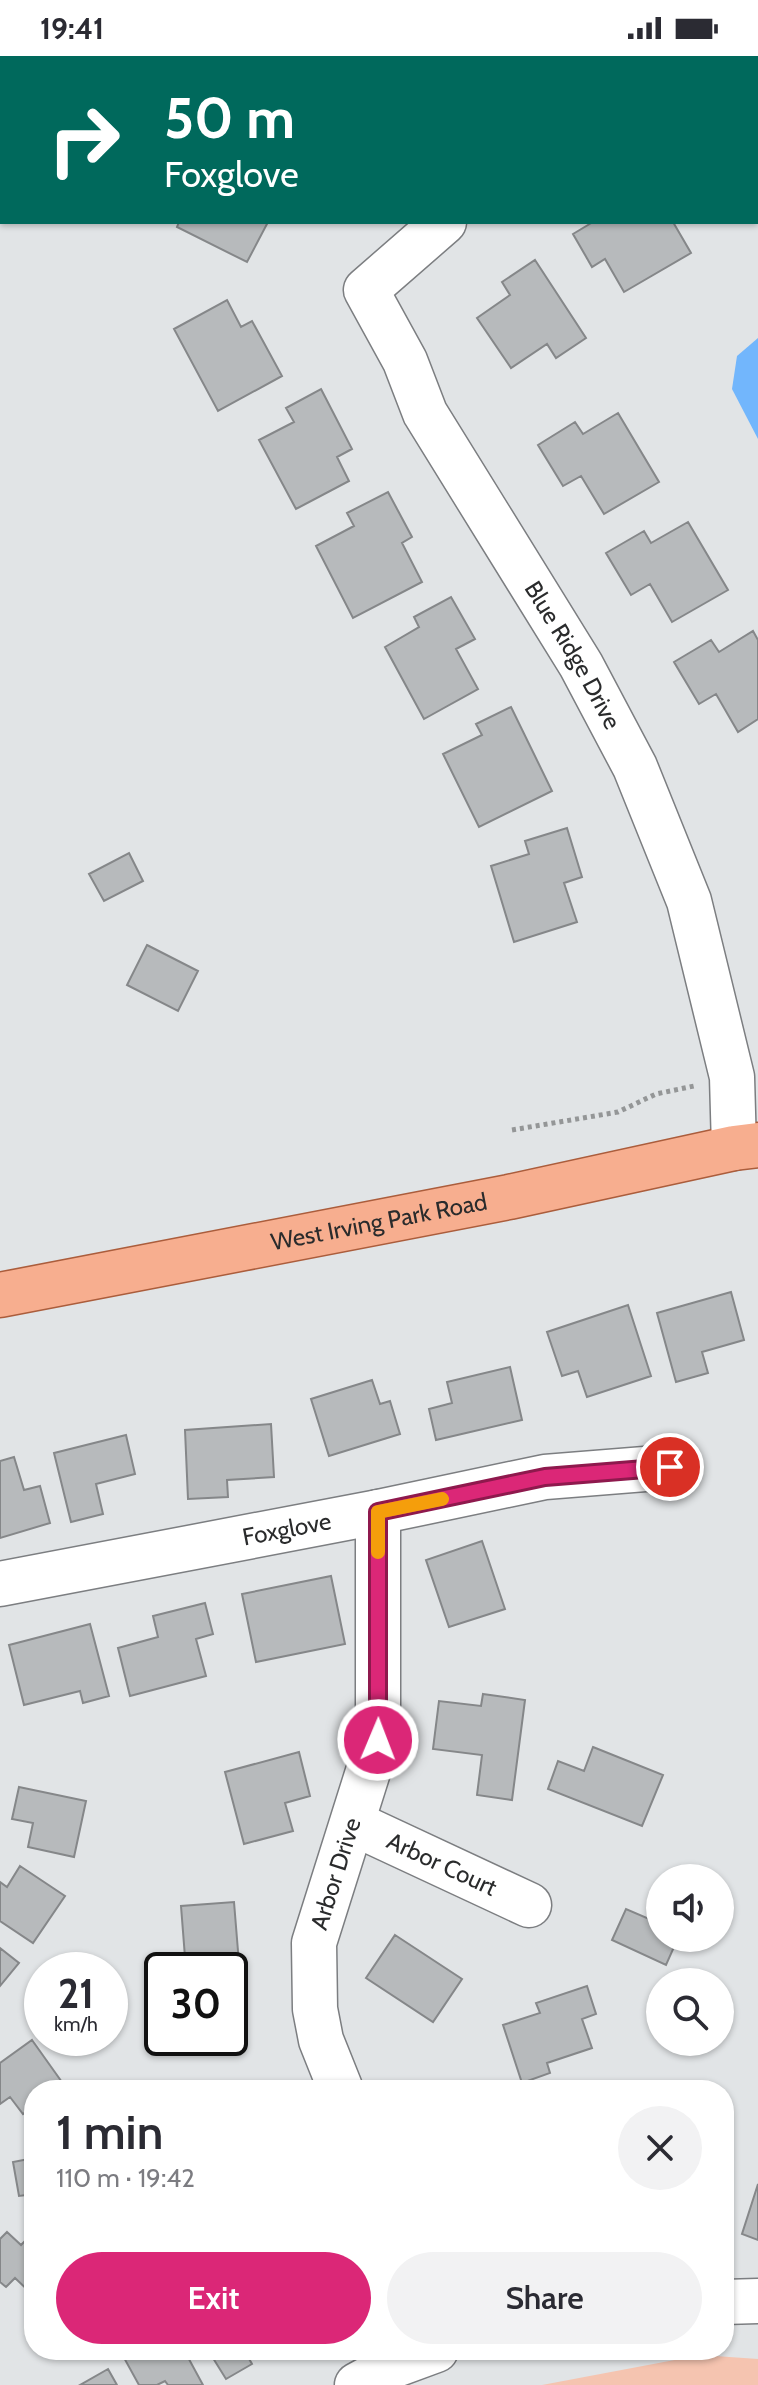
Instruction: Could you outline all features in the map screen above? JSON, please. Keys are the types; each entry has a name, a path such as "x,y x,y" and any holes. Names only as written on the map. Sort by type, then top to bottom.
{"main road":[{"name":"West Irving Park Road","path":"0,1295 509,1197 746,1146"}],"street":[{"name":"Blue Ridge Drive","path":"442,224 366,290 405,361 425,413 581,665 635,767 689,901 746,1146"},
{"name":"Foxglove","path":"0,1584 545,1477 670,1467"},
{"name":"Arbor Drive","path":"337,2080 321,2040 315,2009 314,1943 378,1740 378,1512"},
{"name":"Arbor Court","path":"353,1823 529,1905"},
{"path":"734,2302 758,2301"},
{"path":"357,2385 409,2360"}],"path":[{"path":"512,1130 618,1112 656,1094 732,1077"}],"shaded area":[{"path":"758,2359 758,2385 542,2385 674,2360"}],"water":[{"path":"758,338 758,439 732,389 737,356"}],"building":[{"path":"178,224 267,224 247,262 177,227"},
{"path":"590,224 674,224 691,253 624,292 605,259 592,267 573,234"},
{"path":"535,260 586,338 556,358 547,344 511,368 477,318 510,295 502,282"},
{"path":"227,300 241,327 252,321 282,376 218,411 174,329"},
{"path":"321,389 352,449 337,457 349,481 296,509 259,440 294,422 286,408"},
{"path":"618,413 659,482 604,514 581,476 563,486 538,445 575,422 583,434"},
{"path":"388,492 412,537 402,543 422,582 353,618 316,546 354,526 347,513"},
{"path":"688,522 728,590 672,622 650,584 631,595 606,553 644,531 651,543"},
{"path":"451,597 475,639 456,649 478,689 424,719 385,647 419,627 414,617"},
{"path":"753,631 758,640 758,719 738,732 716,694 699,704 674,662 711,640 719,652"},
{"path":"511,707 552,791 479,827 443,754 482,735 476,724"},
{"path":"567,828 582,877 564,883 577,922 514,942 491,866 529,854 525,841"},
{"path":"129,853 143,881 104,901 89,874"},
{"path":"147,945 198,971 178,1011 127,985"},
{"path":"731,1292 744,1340 702,1352 708,1373 676,1382 657,1313"},
{"path":"628,1305 651,1376 587,1397 578,1371 562,1376 547,1332"},
{"path":"510,1367 522,1420 436,1440 429,1409 452,1403 447,1382"},
{"path":"372,1380 380,1404 390,1401 400,1434 329,1456 311,1399"},
{"path":"271,1424 274,1477 227,1480 228,1497 188,1499 185,1430"},
{"path":"126,1435 135,1474 96,1484 103,1514 71,1522 54,1453"},
{"path":"14,1457 24,1490 40,1486 50,1523 0,1538 0,1461"},
{"path":"482,1541 505,1609 449,1627 426,1560"},
{"path":"331,1576 345,1644 256,1662 242,1594"},
{"path":"205,1603 213,1634 196,1639 206,1676 130,1696 118,1648 158,1637 153,1616"},
{"path":"90,1624 109,1696 83,1703 80,1691 24,1705 9,1645"},
{"path":"483,1694 525,1700 512,1800 477,1795 482,1755 433,1749 439,1701 481,1706"},
{"path":"593,1747 663,1775 642,1826 548,1789 558,1761 584,1771"},
{"path":"299,1752 310,1796 285,1803 293,1831 244,1844 225,1772"},
{"path":"19,1787 86,1801 74,1857 28,1847 33,1823 12,1819"},
{"path":"20,1866 65,1896 33,1943 0,1921 0,1882 7,1887"},
{"path":"234,1902 238,1952 185,1952 181,1906"},
{"path":"626,1909 646,1918 646,1952 672,1952 666,1965 612,1940"},
{"path":"395,1935 462,1979 433,2022 366,1978"},
{"path":"0,1948 19,1963 0,1986"},
{"path":"587,1986 596,2014 582,2019 592,2048 547,2063 550,2073 521,2080 503,2025 540,2013 536,2003"},
{"path":"24,2046 24,2056 43,2056 60,2080 24,2080 23,2114 10,2097 0,2104 0,2063"},
{"path":"24,2160 24,2195 19,2196 13,2162"},
{"path":"758,2184 758,2240 742,2234"},
{"path":"7,2232 21,2245 24,2242 24,2287 15,2278 6,2287 0,2282 0,2239"},
{"path":"125,2360 189,2360 203,2385 168,2385 165,2381 157,2385 139,2385"},
{"path":"214,2360 250,2360 252,2364 226,2379"},
{"path":"108,2369 117,2385 80,2385"}],"slow traffic":[{"path":"378,1552 378,1512 442,1499"}],"route":[{"path":"378,1740 378,1512 545,1477 670,1467"}]}
